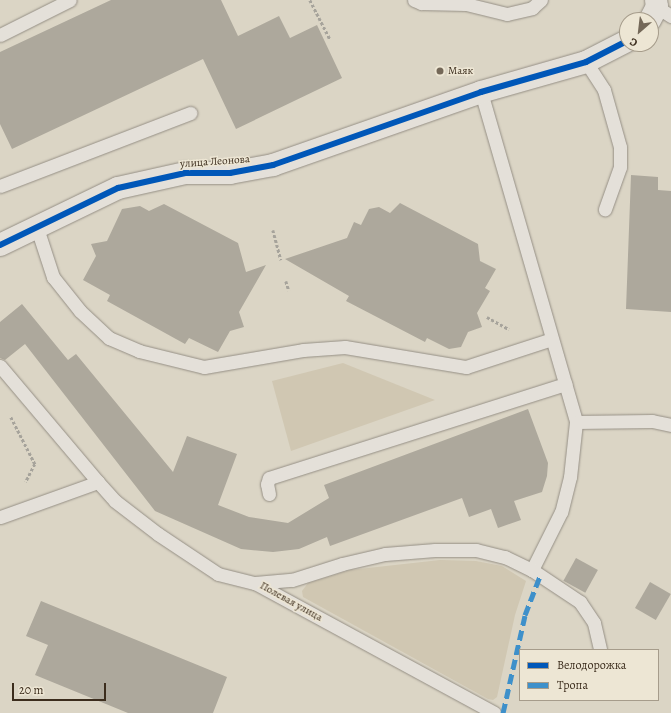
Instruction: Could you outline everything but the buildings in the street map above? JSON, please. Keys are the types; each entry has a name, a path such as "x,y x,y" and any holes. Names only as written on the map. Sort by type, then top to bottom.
{"street":[{"name":"улица Леонова","path":"0,245 118,188 185,173 251,171 481,92 586,62 619,45"}],"lane":[{"path":"0,35 15,26 70,0"},
{"path":"414,0 421,3 466,4 507,14 532,8 541,0"},
{"path":"0,23 15,26"},
{"path":"586,62 604,90 620,147 620,167 605,209"},
{"path":"481,92 576,422 570,477 561,512 532,570"},
{"path":"0,186 190,113"},
{"path":"37,228 53,277 80,311 109,338 138,351 197,366 204,367 303,350 345,347 466,367 552,339"},
{"name":"Полевая улица","path":"0,366 115,501 158,534 218,574 256,583 494,713"},
{"path":"269,494 267,484 269,478 565,384"},
{"path":"576,422 594,420 652,421 671,425"},
{"path":"0,517 98,482"},
{"path":"256,583 292,580 342,564 386,554 435,550 476,550 498,555 532,570 580,602 594,623 600,649"}],"path":[{"path":"310,0 330,39"},
{"path":"273,230 281,260"},
{"path":"286,281 289,291"},
{"path":"487,318 511,330"},
{"path":"7,411 35,464 24,484"}],"shaded area":[{"path":"343,363 435,400 291,451 272,381"},
{"path":"440,560 476,561 502,566 526,581 515,615 497,697 493,700 488,699 303,597 302,591 308,583 350,570"}],"marked path":[{"path":"503,713 525,615 540,576"}],"cycle path":[{"path":"0,245 118,188 185,173 230,173 273,165 481,92 586,62 619,45"}],"place":[{"name":"Маяк","path":"440,71"}]}
